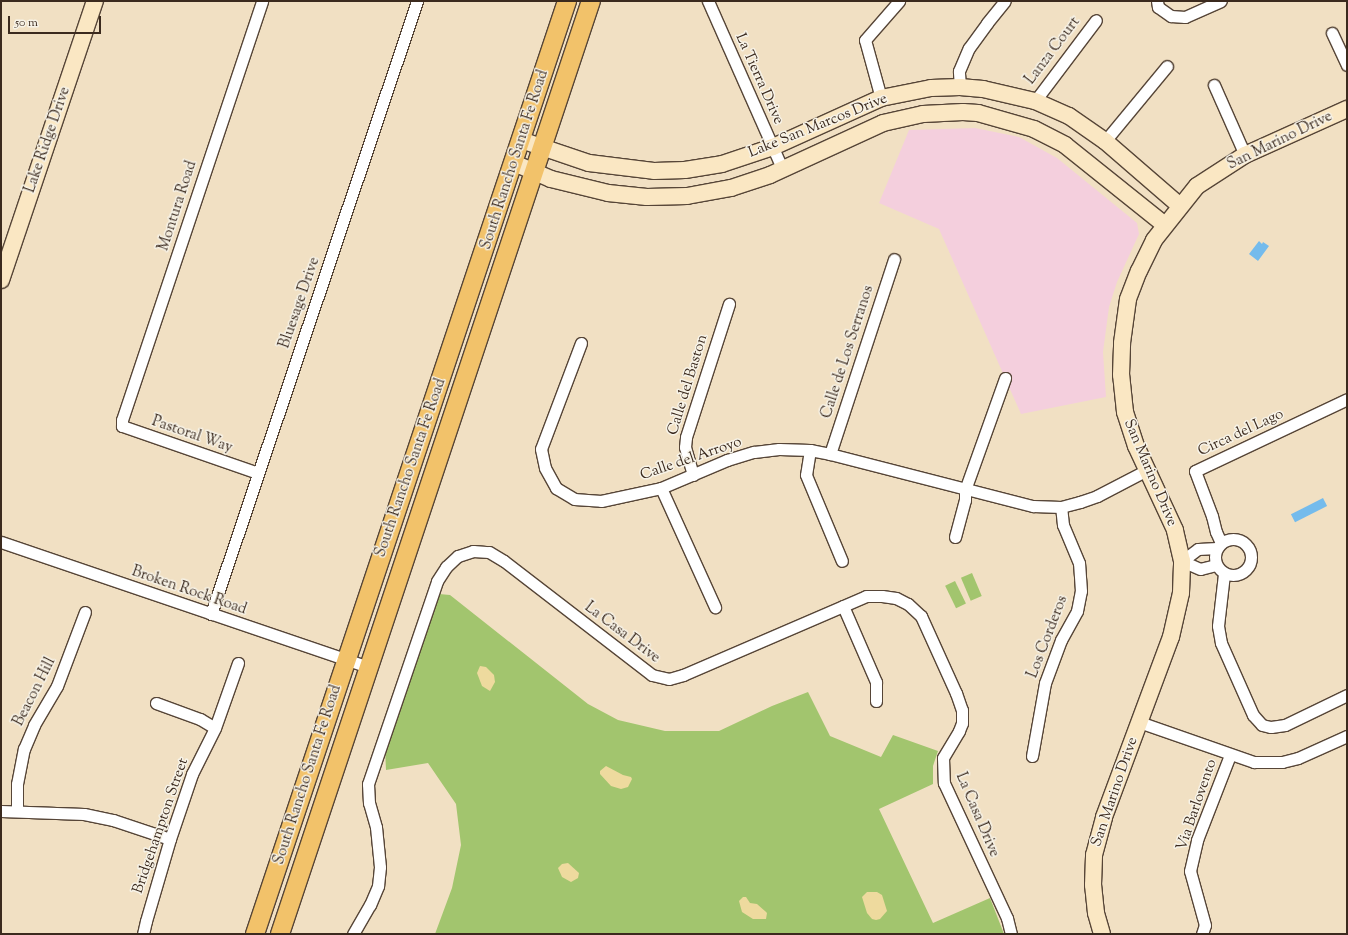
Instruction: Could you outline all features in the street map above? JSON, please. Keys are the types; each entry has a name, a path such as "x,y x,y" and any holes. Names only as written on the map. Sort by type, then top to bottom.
{"main road":[{"name":"South Rancho Santa Fe Road","path":"255,934 522,140 567,1"},
{"name":"South Rancho Santa Fe Road","path":"280,934 591,1"}],"street":[{"name":"Lake Ridge Drive","path":"1,280 95,1"},
{"name":"Montura Road","path":"122,420 262,1"},
{"name":"Bluesage Drive","path":"210,614 417,1"},
{"name":"La Tierra Drive","path":"708,1 783,170"},
{"path":"882,98 865,40 899,1"},
{"path":"960,87 959,71 969,48 1005,1"},
{"path":"1157,1 1158,7 1171,16 1185,17 1221,1"},
{"name":"Lanza Court","path":"1034,101 1096,20"},
{"path":"1332,33 1347,65"},
{"path":"1105,141 1167,66"},
{"path":"1214,85 1245,155"},
{"name":"Lake San Marcos Drive","path":"522,140 589,163 654,171 686,170 722,164 773,147 882,98 931,88 960,87 983,89 1034,101 1069,116 1105,141 1180,206"},
{"name":"San Marino Drive","path":"1102,934 1096,913 1093,885 1094,855 1104,817 1171,637 1181,593 1182,561 1175,530 1136,446 1125,412 1121,375 1122,343 1128,299 1154,240 1165,224 1197,186 1245,155 1347,109"},
{"name":"Lake San Marcos Drive","path":"514,163 551,179 608,193 629,196 662,197 715,192 757,180 783,170 883,123 923,114 956,112 978,113 1034,129 1065,145 1165,224"},
{"name":"Calle de Los Serranos","path":"830,454 894,260"},
{"name":"Calle del Baston","path":"693,475 685,447 686,437 729,304"},
{"name":"Calle del Arroyo","path":"580,343 541,449 545,468 556,488 574,499 601,501 661,488 727,460 754,452 779,450 810,450 830,454 965,490 1033,506 1062,507 1098,496 1147,470"},
{"path":"955,537 965,500 965,490 1005,378"},
{"name":"Circa del Lago","path":"1216,565 1214,560 1219,545 1212,516 1195,471 1347,399"},
{"name":"Pastoral Way","path":"122,420 122,426 258,473"},
{"path":"810,450 806,475 842,561"},
{"path":"661,488 715,607"},
{"name":"Los Corderos","path":"1032,756 1045,683 1061,640 1077,610 1081,591 1079,563 1063,525 1062,507"},
{"path":"1227,540 1239,540 1249,547 1251,553 1250,565 1242,574 1230,576 1224,574 1216,565 1200,569 1182,561 1198,549 1219,545 1227,540"},
{"name":"Broken Rock Road","path":"1,542 368,667"},
{"name":"La Casa Drive","path":"353,934 370,905 378,886 380,866 376,827 370,803 368,784 437,580 446,567 458,556 473,551 489,552 504,561 652,676 669,679 683,675 866,596 896,598 908,604 921,616 956,692 962,710 962,722 959,731 943,758 942,770 944,783 1007,918 1011,934"},
{"path":"1224,574 1218,626 1220,643 1253,715 1262,725 1271,727 1285,725 1347,695"},
{"path":"843,606 876,682 876,701"},
{"name":"Beacon Hill","path":"17,811 17,784 24,749 34,724 58,686 85,612"},
{"name":"Bridgehampton Street","path":"143,934 170,839 192,774 215,728 238,662"},
{"path":"156,703 200,719 215,728"},
{"path":"1139,722 1230,755 1254,762 1282,762 1298,758 1347,736"},
{"name":"Via Barlovento","path":"1202,934 1205,925 1190,871 1198,840 1230,755"},
{"path":"1,811 84,814 113,820 170,839"}],"shaded area":[{"path":"975,128 1019,137 1057,158 1137,223 1139,234 1117,282 1109,307 1103,352 1106,397 1021,414 939,229 879,203 909,130"}],"green space":[{"path":"972,573 982,596 971,601 961,578"},
{"path":"955,581 966,603 956,608 945,586"},
{"path":"439,594 450,595 588,704 618,720 665,731 719,731 772,706 808,692 830,736 881,757 893,735 938,751 933,766 933,784 879,809 933,923 990,898 1004,934 435,934 452,888 461,845 456,804 428,763 386,770 385,748"}],"sand":[{"path":"480,666 486,667 494,675 495,682 490,691 482,686 477,673"},
{"path":"606,766 623,775 631,777 632,779 628,787 621,789 611,786 600,774 600,771"},
{"path":"568,863 579,873 578,878 571,882 562,877 558,868 562,864"},
{"path":"867,892 877,892 882,895 887,911 880,919 872,919 867,913 862,897"},
{"path":"743,897 746,897 750,903 757,904 765,911 767,913 766,919 753,919 742,912 739,901"}],"water":[{"path":"1259,241 1262,244 1263,242 1269,246 1258,261 1249,254"},
{"path":"1323,498 1327,506 1295,522 1291,514"}]}
